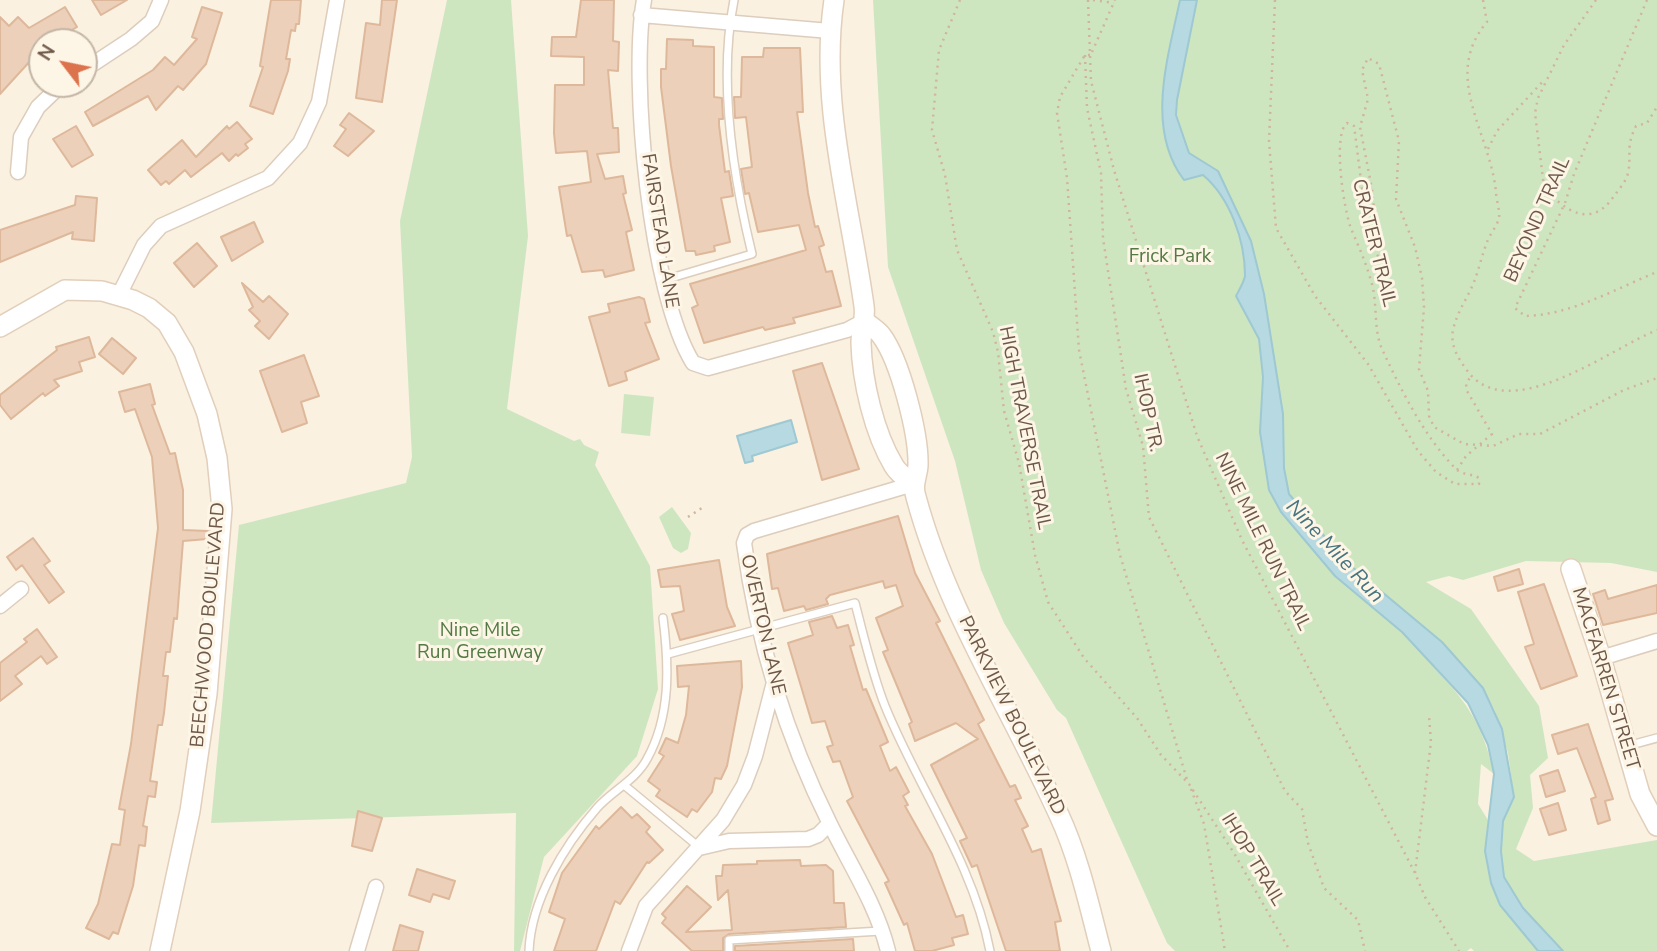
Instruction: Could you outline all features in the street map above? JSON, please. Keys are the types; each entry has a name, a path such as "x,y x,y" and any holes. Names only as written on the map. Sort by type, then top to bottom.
{"street":[{"path":"98,61 152,21 161,0"},
{"path":"119,295 144,245 161,226 259,183 279,169 300,143 319,102 337,0"},
{"name":"PARKVIEW BOULEVARD","path":"834,0 830,31 831,85 841,182 864,321 861,343 869,396 880,433 895,468 913,484 937,559 973,641 1060,816 1082,876 1101,951"},
{"path":"643,7 731,23 830,31"},
{"name":"FAIRSTEAD LANE","path":"643,7 642,121 663,280 671,312 693,363 708,368 848,330 864,321"},
{"path":"18,172 21,137 38,107 47,98"},
{"name":"BEECHWOOD BOULEVARD","path":"0,327 65,290 102,291 119,295 149,308 167,323 184,352 207,414 217,458 222,509 207,694 190,811 160,951"},
{"name":"PARKVIEW BOULEVARD","path":"864,321 880,335 899,376 912,420 918,468 913,484"},
{"name":"OVERTON LANE","path":"888,951 883,931 829,824 773,686 746,554 747,535 913,484"},
{"name":"MACFARREN STREET","path":"1571,569 1601,658 1640,794 1657,826"},
{"path":"0,606 21,589"},
{"path":"1601,658 1657,641"},
{"path":"629,951 646,906 723,820 744,785 755,756 773,686"},
{"path":"699,848 729,841 808,839 818,835 829,824"},
{"path":"357,951 376,887"}],"lane":[{"path":"663,280 752,254 736,188 729,69 734,0"},
{"path":"668,654 761,631 855,603 885,705 950,836 977,903 990,951"},
{"path":"529,951 529,936 551,873 598,807 624,785 646,761 660,729 668,654 663,618"},
{"path":"1626,747 1657,738"},
{"path":"624,785 699,848"},
{"path":"729,951 729,940 883,931"}],"path":[{"name":"HIGH TRAVERSE TRAIL","path":"960,0 939,50 932,130 946,175 957,250 993,332 998,352 1004,411 1019,463 1035,555 1048,602 1084,658 1137,718 1161,755 1189,784"},
{"name":"NINE MILE RUN TRAIL","path":"1088,0 1091,80 1114,170 1186,404 1210,471 1242,541 1431,908 1459,951"},
{"path":"1093,0 1115,2 1090,55 1085,55 1060,97 1057,113 1067,178 1079,350 1122,566 1189,784 1204,824 1225,951"},
{"name":"CRATER TRAIL","path":"1275,0 1269,141 1276,228 1315,296 1367,364 1418,451 1436,472 1455,484 1479,484 1479,478 1457,470 1434,443 1381,346 1372,283 1349,220 1338,139 1340,130 1348,123 1354,126 1371,248 1381,258 1388,260 1377,239 1372,189 1360,127 1368,99 1362,70 1368,58 1379,64 1399,141 1396,199 1415,247 1422,278 1424,307 1419,369 1428,391 1429,416 1434,427 1450,439 1477,446"},
{"path":"1483,0 1488,22 1473,38 1467,58 1469,95 1494,168 1499,218 1486,243 1473,284 1458,311 1452,334 1455,354 1471,376 1483,384 1507,392 1541,387 1657,330"},
{"path":"1488,150 1497,131 1555,67 1564,45 1596,0"},
{"name":"BEYOND TRAIL","path":"1647,0 1578,163 1564,204 1515,308 1518,313 1541,316 1657,272"},
{"name":"IHOP TR.","path":"1085,55 1087,108 1101,173 1103,238 1126,389 1143,446 1149,517 1284,791 1302,809 1308,843 1324,888 1358,920 1365,951"},
{"path":"1547,76 1535,113 1544,187 1582,215 1595,215 1607,208 1629,171 1627,154 1636,126 1647,123 1657,107"},
{"path":"1457,470 1477,446 1492,434 1467,391 1466,384 1471,376"},
{"path":"1477,446 1493,446 1519,434 1540,434 1625,390 1657,378"},
{"path":"688,517 705,506"},
{"path":"1415,873 1431,742 1429,716"},
{"name":"IHOP TRAIL","path":"1189,784 1234,853 1290,951"}],"green space":[{"name":"Nine Mile Run Greenway","path":"447,0 511,0 528,236 507,409 574,441 580,439 584,445 599,452 595,465 650,566 658,689 637,756 544,857 520,951 514,951 516,813 211,823 239,525 406,483 412,457 400,221"},
{"name":"Frick Park","path":"873,0 1657,0 1657,572 1611,563 1526,561 1463,580 1449,576 1426,582 1471,609 1539,706 1548,758 1530,775 1533,808 1516,849 1534,861 1657,840 1657,951 1563,951 1523,908 1504,877 1501,851 1503,821 1514,797 1508,753 1495,711 1483,688 1462,668 1427,660 1470,711 1484,739 1494,774 1481,764 1478,804 1488,820 1485,851 1531,944 1538,951 1474,951 1471,948 1467,951 1175,951 1167,943 1066,718 1057,710 1004,623 981,570 955,461 888,267"},
{"path":"624,394 654,397 650,436 621,433"},
{"path":"672,507 691,533 688,549 681,553 673,548 659,517"}],"water":[{"name":"Nine Mile Run","path":"1180,0 1197,0 1176,115 1189,153 1218,171 1251,241 1264,294 1283,414 1284,468 1289,494 1345,561 1442,642 1483,688 1502,729 1514,797 1503,821 1501,851 1504,877 1523,908 1563,951 1538,951 1500,905 1491,883 1485,851 1494,774 1488,745 1468,703 1402,632 1335,576 1281,512 1269,490 1260,432 1263,377 1259,339 1236,296 1245,276 1239,234 1228,208 1213,184 1203,175 1184,180 1172,160 1165,138 1163,92"},
{"path":"791,420 797,442 752,456 753,461 745,463 737,436"}],"building":[{"path":"92,0 127,0 101,15"},
{"path":"271,0 301,0 299,24 296,24 295,31 291,30 286,59 290,59 288,71 273,114 250,106 263,67 260,66"},
{"path":"382,0 397,0 382,102 356,98 366,23 380,25"},
{"path":"581,0 614,0 613,41 619,42 618,71 608,70 613,128 618,128 619,152 597,154 605,179 623,176 626,193 623,194 632,230 626,232 634,270 605,277 603,270 582,272 571,235 567,236 559,187 591,182 587,151 556,153 554,133 555,85 584,85 584,57 551,56 552,37 576,37"},
{"path":"65,7 77,27 75,28 29,28"},
{"path":"202,7 222,13 206,64 183,90 178,86 156,110 148,96 93,126 85,112 153,70 165,57 174,65 197,39 192,37"},
{"path":"0,17 9,26 18,17 29,28 28,63 0,94"},
{"path":"667,39 693,40 693,46 714,47 714,97 722,98 723,119 719,119 719,125 725,172 729,171 733,196 721,198 730,242 714,246 715,251 696,255 695,251 686,251 671,166 661,87 661,69 666,69"},
{"path":"764,48 800,48 803,112 797,112 808,193 815,227 818,226 824,245 819,247 826,272 832,271 841,306 793,318 795,323 765,330 763,327 704,343 692,308 698,305 690,284 806,250 799,225 758,232 749,193 745,194 741,169 752,167 746,117 735,118 734,97 741,97 742,57 763,57"},
{"path":"349,113 374,131 348,156 334,146 346,129 340,125"},
{"path":"237,122 252,139 245,144 248,148 229,161 222,153 191,177 185,170 169,184 166,181 161,185 148,170 182,140 196,157 227,126 229,129"},
{"path":"76,126 93,155 72,167 53,139"},
{"path":"76,196 97,198 94,241 72,239 73,232 0,262 0,230 75,205"},
{"path":"254,222 263,242 232,261 221,237"},
{"path":"197,243 217,266 194,287 174,263"},
{"path":"242,283 263,302 269,296 288,314 269,339 255,326 260,321 249,310 253,307"},
{"path":"639,297 644,299 650,322 645,323 659,359 625,372 627,380 609,386 589,317 610,312 608,304"},
{"path":"89,337 95,357 79,362 82,371 54,380 59,386 45,396 43,393 11,419 0,405 0,395 57,350 56,347"},
{"path":"112,338 136,358 123,374 99,354"},
{"path":"304,355 319,396 301,402 307,423 282,432 260,371"},
{"path":"822,363 859,469 822,480 793,371"},
{"path":"150,384 155,404 152,405 170,454 175,453 183,490 183,530 208,531 207,539 183,541 177,619 174,618 170,652 166,652 163,676 168,676 164,713 162,725 158,725 150,781 157,782 155,797 148,796 143,826 147,827 145,846 139,845 133,886 118,934 113,932 109,939 86,928 98,904 112,844 120,845 125,810 119,809 131,744 158,528 152,457 135,409 125,412 119,392"},
{"path":"898,516 915,573 940,621 936,623 984,720 978,724 1010,787 1015,785 1021,798 1015,800 1028,826 1022,829 1032,852 1041,849 1061,921 1055,922 1060,951 1006,951 977,865 972,867 960,841 967,838 931,765 978,739 956,723 915,741 909,724 912,722 883,652 888,650 876,618 903,606 896,585 885,588 883,581 830,595 826,599 828,604 806,610 804,606 784,611 778,588 772,589 767,554"},
{"path":"33,538 50,561 44,565 64,592 49,603 22,565 16,570 7,557"},
{"path":"719,560 727,607 735,626 680,640 672,614 684,611 680,586 661,587 658,570"},
{"path":"1519,569 1523,584 1498,591 1494,577"},
{"path":"1544,584 1577,676 1541,689 1525,647 1534,644 1518,592"},
{"path":"1657,585 1657,613 1603,625 1593,594 1605,590 1608,599"},
{"path":"832,616 837,628 848,625 854,645 850,646 863,690 866,689 888,742 880,746 890,771 896,767 909,792 903,796 908,805 905,806 932,854 956,917 963,915 968,934 952,938 954,945 932,951 915,951 907,923 904,925 885,883 889,881 847,801 853,797 840,761 833,762 827,747 833,745 825,721 812,723 788,643 813,635 809,622"},
{"path":"37,629 57,657 47,664 41,656 15,676 22,684 0,701 0,663 27,642 24,639"},
{"path":"741,661 742,687 727,766 721,779 715,778 712,792 697,812 692,809 687,817 656,796 660,790 648,781 664,756 659,753 666,738 678,743 686,715 689,686 678,687 677,666"},
{"path":"1588,724 1613,799 1605,801 1610,820 1598,824 1591,799 1596,797 1577,748 1558,754 1552,735"},
{"path":"1558,770 1565,791 1546,797 1540,776"},
{"path":"1558,803 1566,830 1549,835 1540,809"},
{"path":"621,807 632,818 637,814 650,827 646,832 663,850 647,862 620,904 615,901 596,951 554,951 565,919 549,912 562,873 596,826 599,829"},
{"path":"358,811 382,818 372,851 352,846"},
{"path":"800,860 801,866 826,865 833,871 834,903 844,903 846,927 729,934 723,938 723,951 692,951 662,923 666,918 662,914 687,886 711,907 686,932 732,930 728,890 718,900 716,876 722,876 723,865"},
{"path":"417,869 455,881 449,899 433,894 430,902 409,895"},
{"path":"400,925 423,932 418,951 393,951"},
{"path":"853,939 854,951 735,951 735,946"}]}
